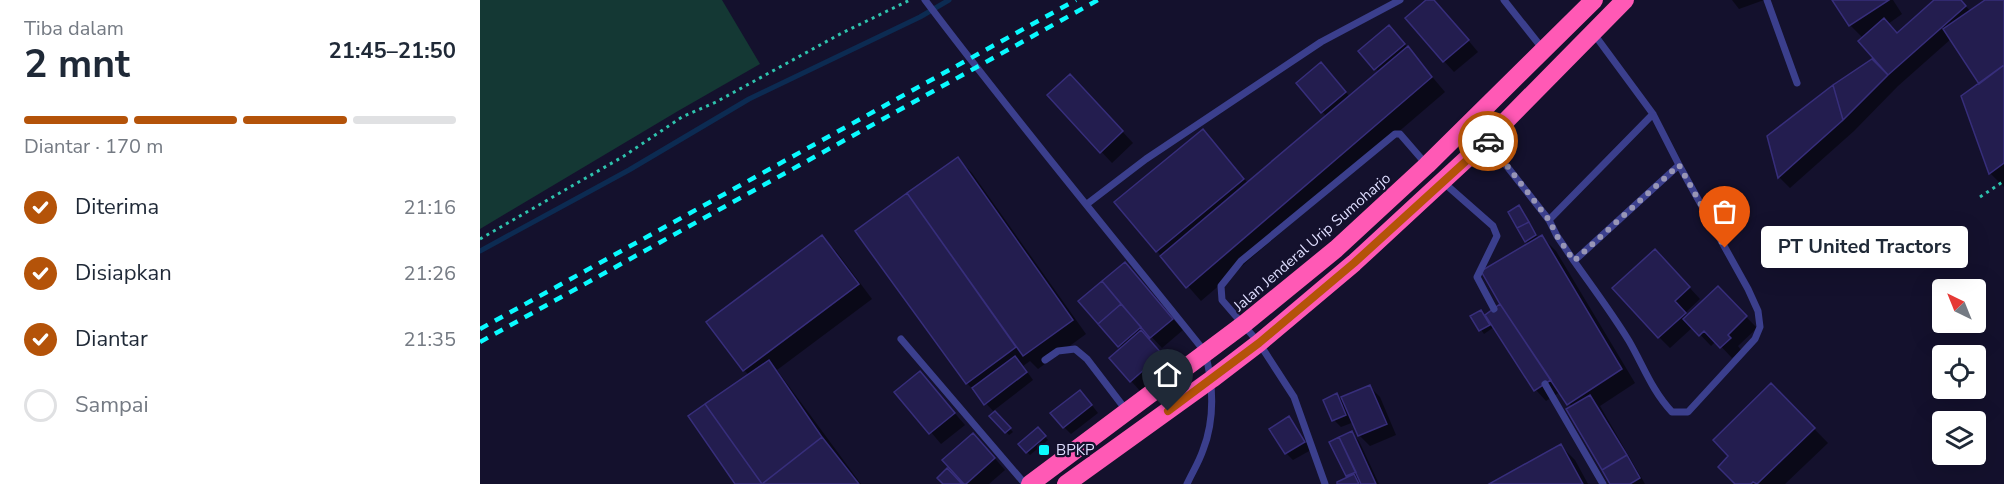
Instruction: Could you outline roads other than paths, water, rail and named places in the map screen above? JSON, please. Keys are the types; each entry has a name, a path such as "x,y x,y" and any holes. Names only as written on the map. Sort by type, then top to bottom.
{"highway":[{"name":"Jalan Jenderal Urip Sumoharjo","path":"1030,484 1244,324 1336,249 1427,165 1594,0"},
{"path":"1066,484 1259,343 1354,263 1487,141 1625,0"}],"lane":[{"path":"1087,204 1146,159 1321,42 1400,0"},
{"path":"1504,0 1544,50"},
{"path":"1767,0 1797,83"},
{"path":"927,3 1005,105 1205,352 1212,379 1210,419 1204,449 1187,484"},
{"path":"1487,141 1549,220 1557,236 1615,319 1655,392 1672,412 1688,412 1755,339 1760,327 1758,311 1653,114 1593,32"},
{"path":"1549,220 1653,114"},
{"path":"1324,484 1294,397 1259,343 1222,300 1221,286 1241,261 1395,134 1400,134 1427,165"},
{"path":"1574,261 1679,165"},
{"path":"1443,182 1493,226 1497,236 1477,277 1494,309"},
{"path":"901,339 1025,484"},
{"path":"1044,360 1058,351 1075,349 1087,359 1128,412"},
{"path":"1545,384 1603,484"}],"waterway":[{"path":"480,251 629,170 749,99 920,17 949,0"}],"railway":[{"path":"480,329 1076,0"},
{"path":"480,342 1098,0"}],"place":[{"name":"PT United Tractors","path":"1725,248"},
{"name":"BPKP","path":"1044,450"}]}
